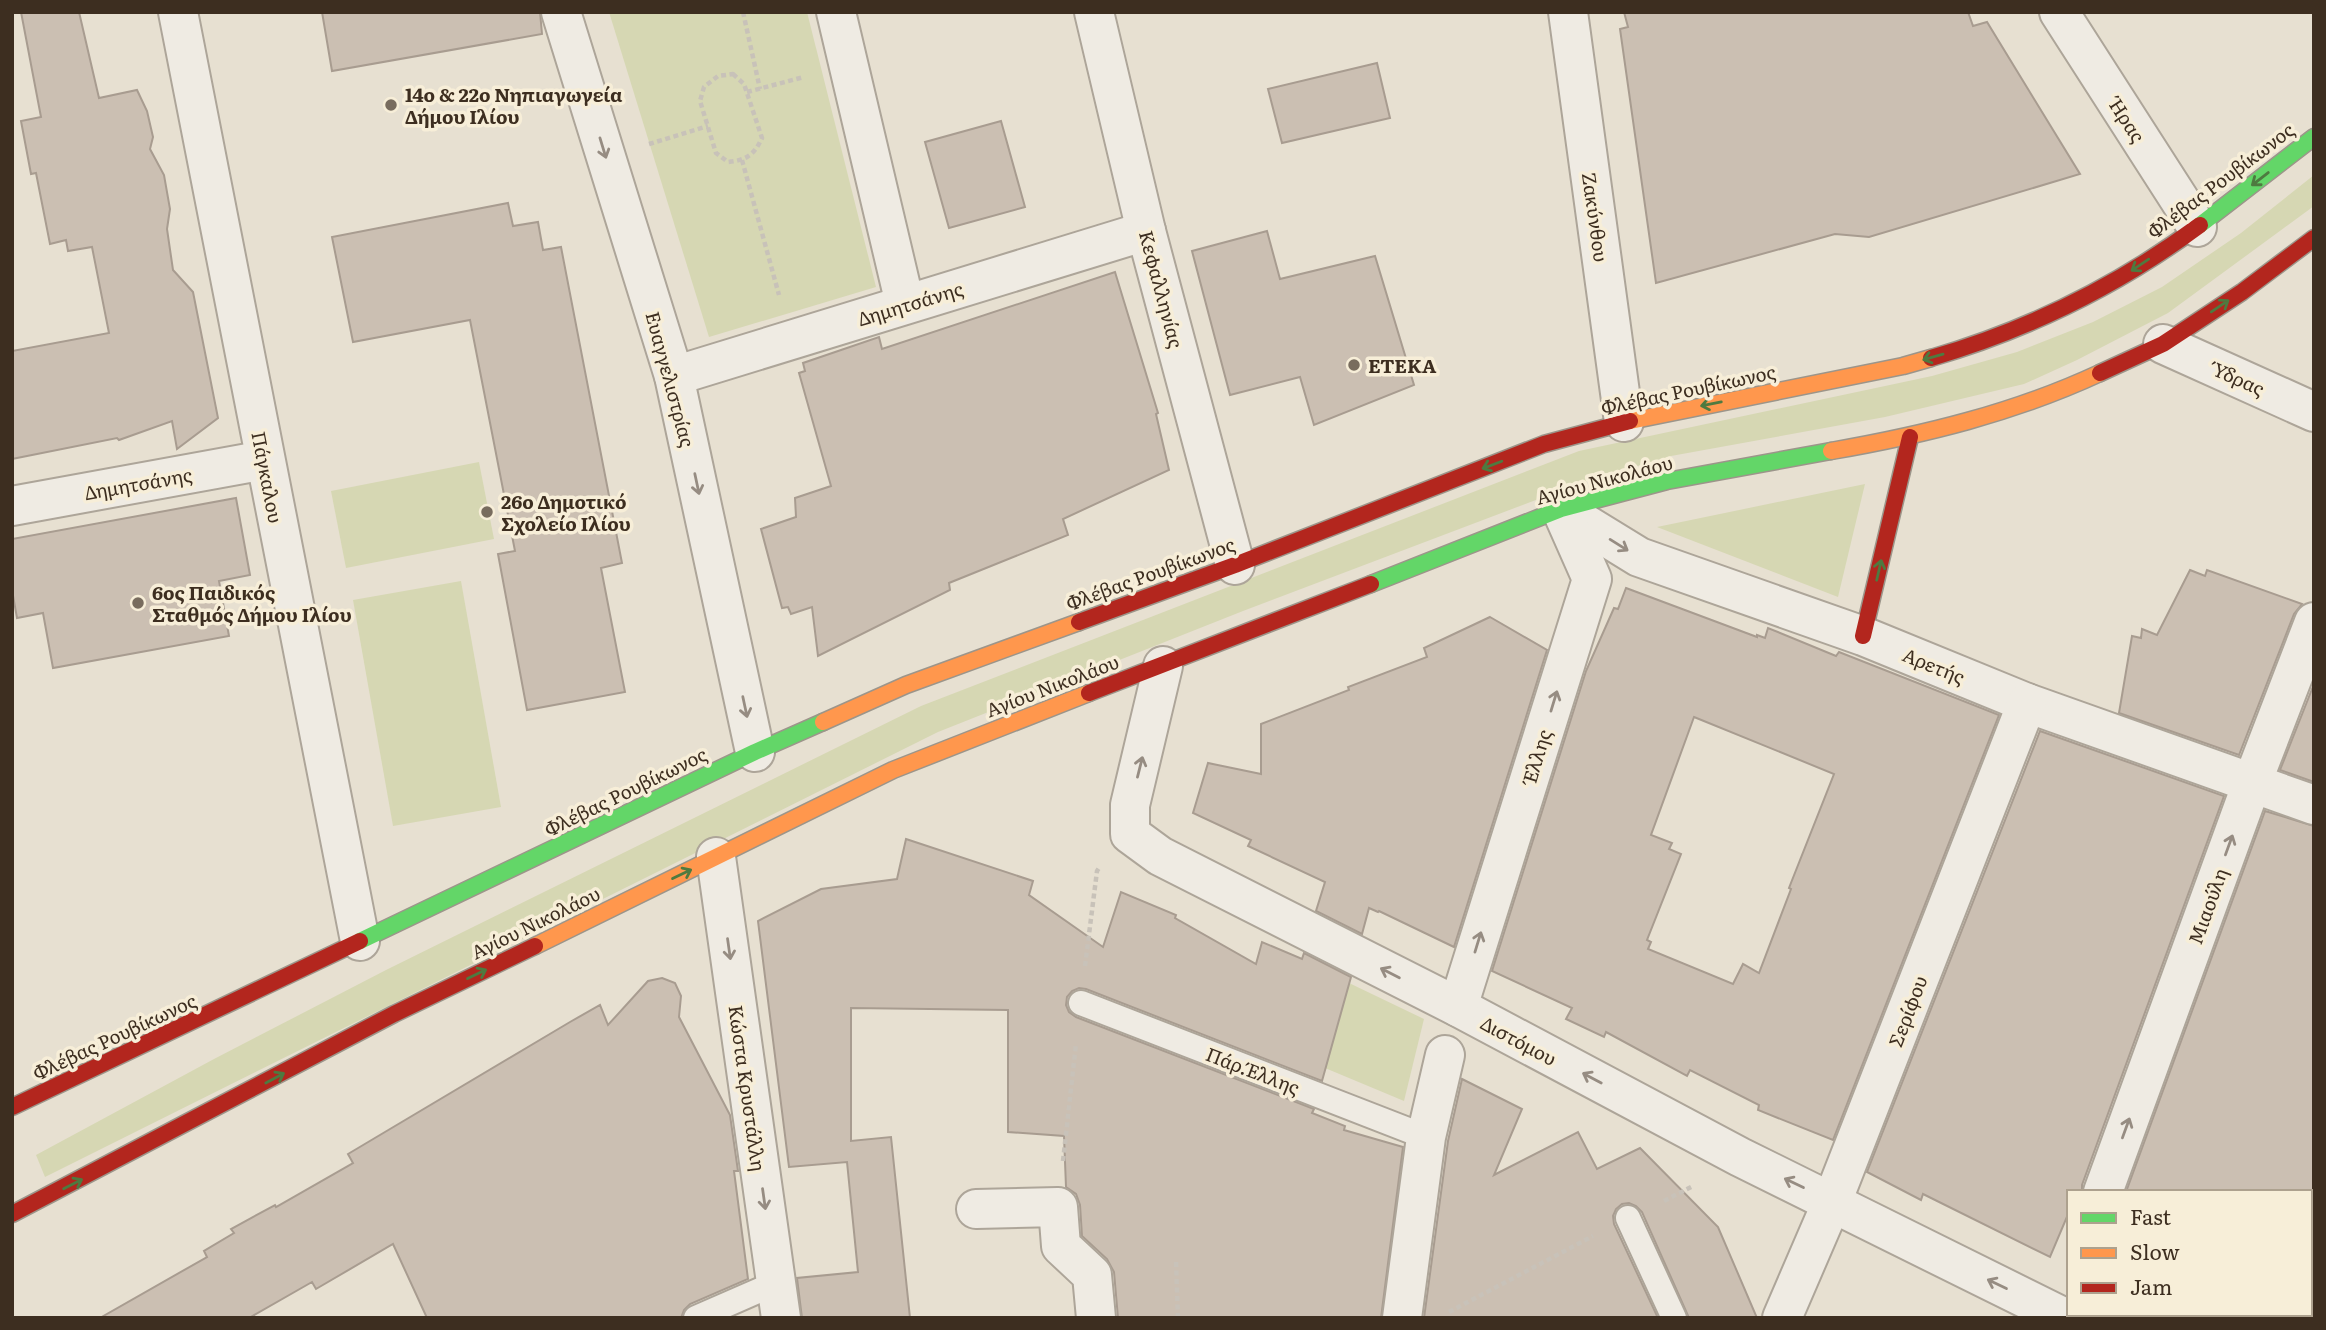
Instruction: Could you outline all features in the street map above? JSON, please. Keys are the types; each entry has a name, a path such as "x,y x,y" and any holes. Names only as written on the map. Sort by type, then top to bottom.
{"street":[{"name":"Πάγκαλου","path":"178,12 360,941"},
{"name":"Ευαγγελιστρίας","path":"561,12 674,376 755,752"},
{"path":"836,12 905,304"},
{"name":"Κεφαλληνίας","path":"1094,12 1146,231 1235,565"},
{"name":"Ζακύνθου","path":"1568,12 1624,422"},
{"name":"Ήρας","path":"2059,12 2197,227"},
{"name":"Φλέβας Ρουβίκωνος","path":"12,1107 755,752 906,685 1235,565 1545,444 1624,422 1903,366 1982,343 2047,315 2117,280 2197,227 2314,137"},
{"name":"Δημητσάνης","path":"674,376 1146,231"},
{"path":"2164,344 2242,292 2314,238"},
{"name":"Ύδρας","path":"2164,344 2314,412"},
{"name":"Αγίου Νικολάου","path":"12,1214 394,1014 893,770 1561,509 1667,481 1910,437 2010,409 2087,379 2164,344"},
{"path":"1863,636 1910,437"},
{"name":"Δημητσάνης","path":"12,506 264,460"},
{"name":"Αρετής","path":"1561,509 1639,557 1863,636 2027,703 2314,805"},
{"name":"Έλλης","path":"1458,1007 1592,579 1561,509"},
{"name":"Μιαούλη","path":"2104,1190 2252,783 2314,622"},
{"name":"Διστόμου","path":"1163,666 1130,805 1130,834 1160,856 1458,1007 1740,1157 2062,1309"},
{"name":"Σερίφου","path":"1782,1318 1832,1202 2027,703"},
{"name":"Κώστα Κρυστάλλη","path":"716,858 779,1300"},
{"path":"1402,1318 1426,1137 1445,1055"},
{"path":"976,1209 1058,1207 1061,1246 1092,1275 1096,1318"}],"lane":[{"name":"Πάρ.Έλλης","path":"1080,1003 1426,1137"},
{"path":"1628,1218 1674,1318"},
{"path":"696,1318 779,1300"}],"path":[{"path":"743,12 760,89"},
{"path":"747,92 848,64"},
{"path":"733,74 744,84 747,92 762,138 755,153 743,160 728,162 716,153 700,101 704,87 718,76 733,74"},
{"path":"606,156 708,126"},
{"path":"743,160 791,339"},
{"path":"1176,1262 1178,1318"}],"green space":[{"path":"609,12 807,12 876,287 709,337"},
{"path":"2314,175 2314,206 2168,313 2024,384 1885,417 1671,456 1578,484 1243,611 938,732 45,1177 36,1155 214,1059 386,970 921,706 1579,451 1932,376 2017,352 2093,322 2162,287 2241,233"},
{"path":"479,462 494,539 346,568 331,491"},
{"path":"1865,484 1838,597 1657,527"},
{"path":"461,581 501,807 393,826 353,600"},
{"path":"1349,983 1424,1019 1404,1101 1325,1068"}],"building":[{"path":"21,12 79,12 99,98 137,90 147,111 153,137 150,149 164,175 170,209 167,229 173,270 193,292 218,418 177,449 172,421 119,440 117,438 12,459 12,351 109,333 92,247 68,251 66,240 50,244 36,173 31,174 21,121 41,117"},
{"path":"322,12 540,12 542,34 332,71"},
{"path":"1624,12 1968,12 1973,26 1987,22 2080,174 1869,237 1835,234 1656,283 1620,29 1628,27"},
{"path":"1377,63 1390,118 1282,143 1268,89"},
{"path":"1001,121 1025,207 949,228 925,142"},
{"path":"508,203 513,226 538,222 543,250 561,247 622,563 601,568 625,692 527,710 498,554 515,551 470,320 353,342 332,237"},
{"path":"1267,231 1280,279 1375,256 1414,385 1314,425 1300,377 1230,395 1192,251"},
{"path":"1115,272 1158,413 1156,414 1169,470 1063,519 1068,535 949,583 950,590 818,656 812,607 791,614 788,607 782,608 761,529 796,517 795,498 831,486 799,373 805,371 803,363 879,337 882,349"},
{"name":"6ος Παιδικός Σταθμός Δήμου Ιλίου","path":"236,498 250,575 219,581 229,636 53,668 43,613 17,618 12,590 12,539"},
{"path":"2190,570 2205,576 2207,570 2302,604 2294,614 2239,755 2119,713 2132,636 2141,638 2142,629 2157,635"},
{"path":"1626,588 1757,637 1765,638 1768,628 1836,656 1839,652 1999,715 1833,1140 1758,1110 1759,1105 1690,1070 1687,1076 1606,1032 1604,1037 1566,1019 1572,1008 1492,971 1586,671 1614,608 1618,609","holes":["1694,717 1834,774 1759,973 1743,964 1733,984 1648,949 1651,942 1647,940 1681,854 1669,849 1672,843 1651,835"]},
{"path":"1490,617 1547,650 1454,947 1369,908 1362,934 1316,911 1325,882 1248,846 1251,840 1193,813 1208,763 1261,774 1261,724 1427,657 1424,648"},
{"path":"2314,684 2314,782 2280,770"},
{"path":"2040,731 2224,796 2082,1190 2067,1190 2067,1217 2050,1257 1923,1194 1921,1200 1867,1172"},
{"path":"2265,811 2314,826 2314,1192 2127,1190"},
{"path":"906,839 1033,881 1029,895 1103,947 1121,892 1176,915 1175,918 1256,964 1262,942 1302,959 1304,953 1351,977 1322,1081 1086,989 1072,991 1067,997 1066,1005 1069,1012 1076,1017 1314,1109 1312,1113 1345,1126 1344,1130 1403,1147 1381,1318 1118,1318 1114,1272 1107,1259 1082,1236 1080,1205 1076,1194 1066,1187 1064,1136 1008,1132 1008,1010 851,1008 851,1141 891,1137 910,1318 802,1318 797,1278 858,1272 847,1162 789,1167 758,921 821,889 897,879"},
{"path":"662,978 675,983 681,996 679,1017 730,1115 738,1171 734,1171 748,1279 690,1304 681,1318 427,1318 393,1244 316,1289 312,1282 249,1318 100,1318 207,1257 204,1251 234,1233 231,1229 353,1163 348,1154 570,1022 600,1005 608,1025 648,981"},
{"path":"1462,1079 1522,1109 1494,1175 1578,1132 1597,1169 1640,1148 1718,1227 1757,1318 1689,1318 1642,1212 1629,1203 1616,1209 1614,1224 1658,1318 1424,1318 1448,1141"}],"traffic: fast":[{"path":"2200,225 2314,137"},
{"path":"1371,584 1561,509 1667,481 1831,451"},
{"path":"360,941 823,722"}],"traffic: slow":[{"path":"1630,421 1931,358"},
{"path":"1831,451 1968,421 2035,400 2100,373"},
{"path":"823,722 906,685 1079,622"},
{"path":"535,946 893,770 1089,693"}],"traffic: jam":[{"path":"1931,358 2002,334 2071,304 2137,267 2200,225"},
{"path":"2100,373 2163,344 2242,292 2314,238"},
{"path":"1079,622 1235,565 1544,444 1630,421"},
{"path":"1863,636 1910,437"},
{"path":"1089,693 1371,584"},
{"path":"12,1107 360,941"},
{"path":"12,1214 394,1014 535,946"}],"place":[{"name":"14ο & 22ο Νηπιαγωγεία Δήμου Ιλίου","path":"391,105"},
{"name":"ΕΤΕΚΑ","path":"1354,365"},
{"name":"26ο Δημοτικό Σχολείο Ιλίου","path":"487,512"},
{"name":"6ος Παιδικός Σταθμός Δήμου Ιλίου","path":"138,603"}]}
